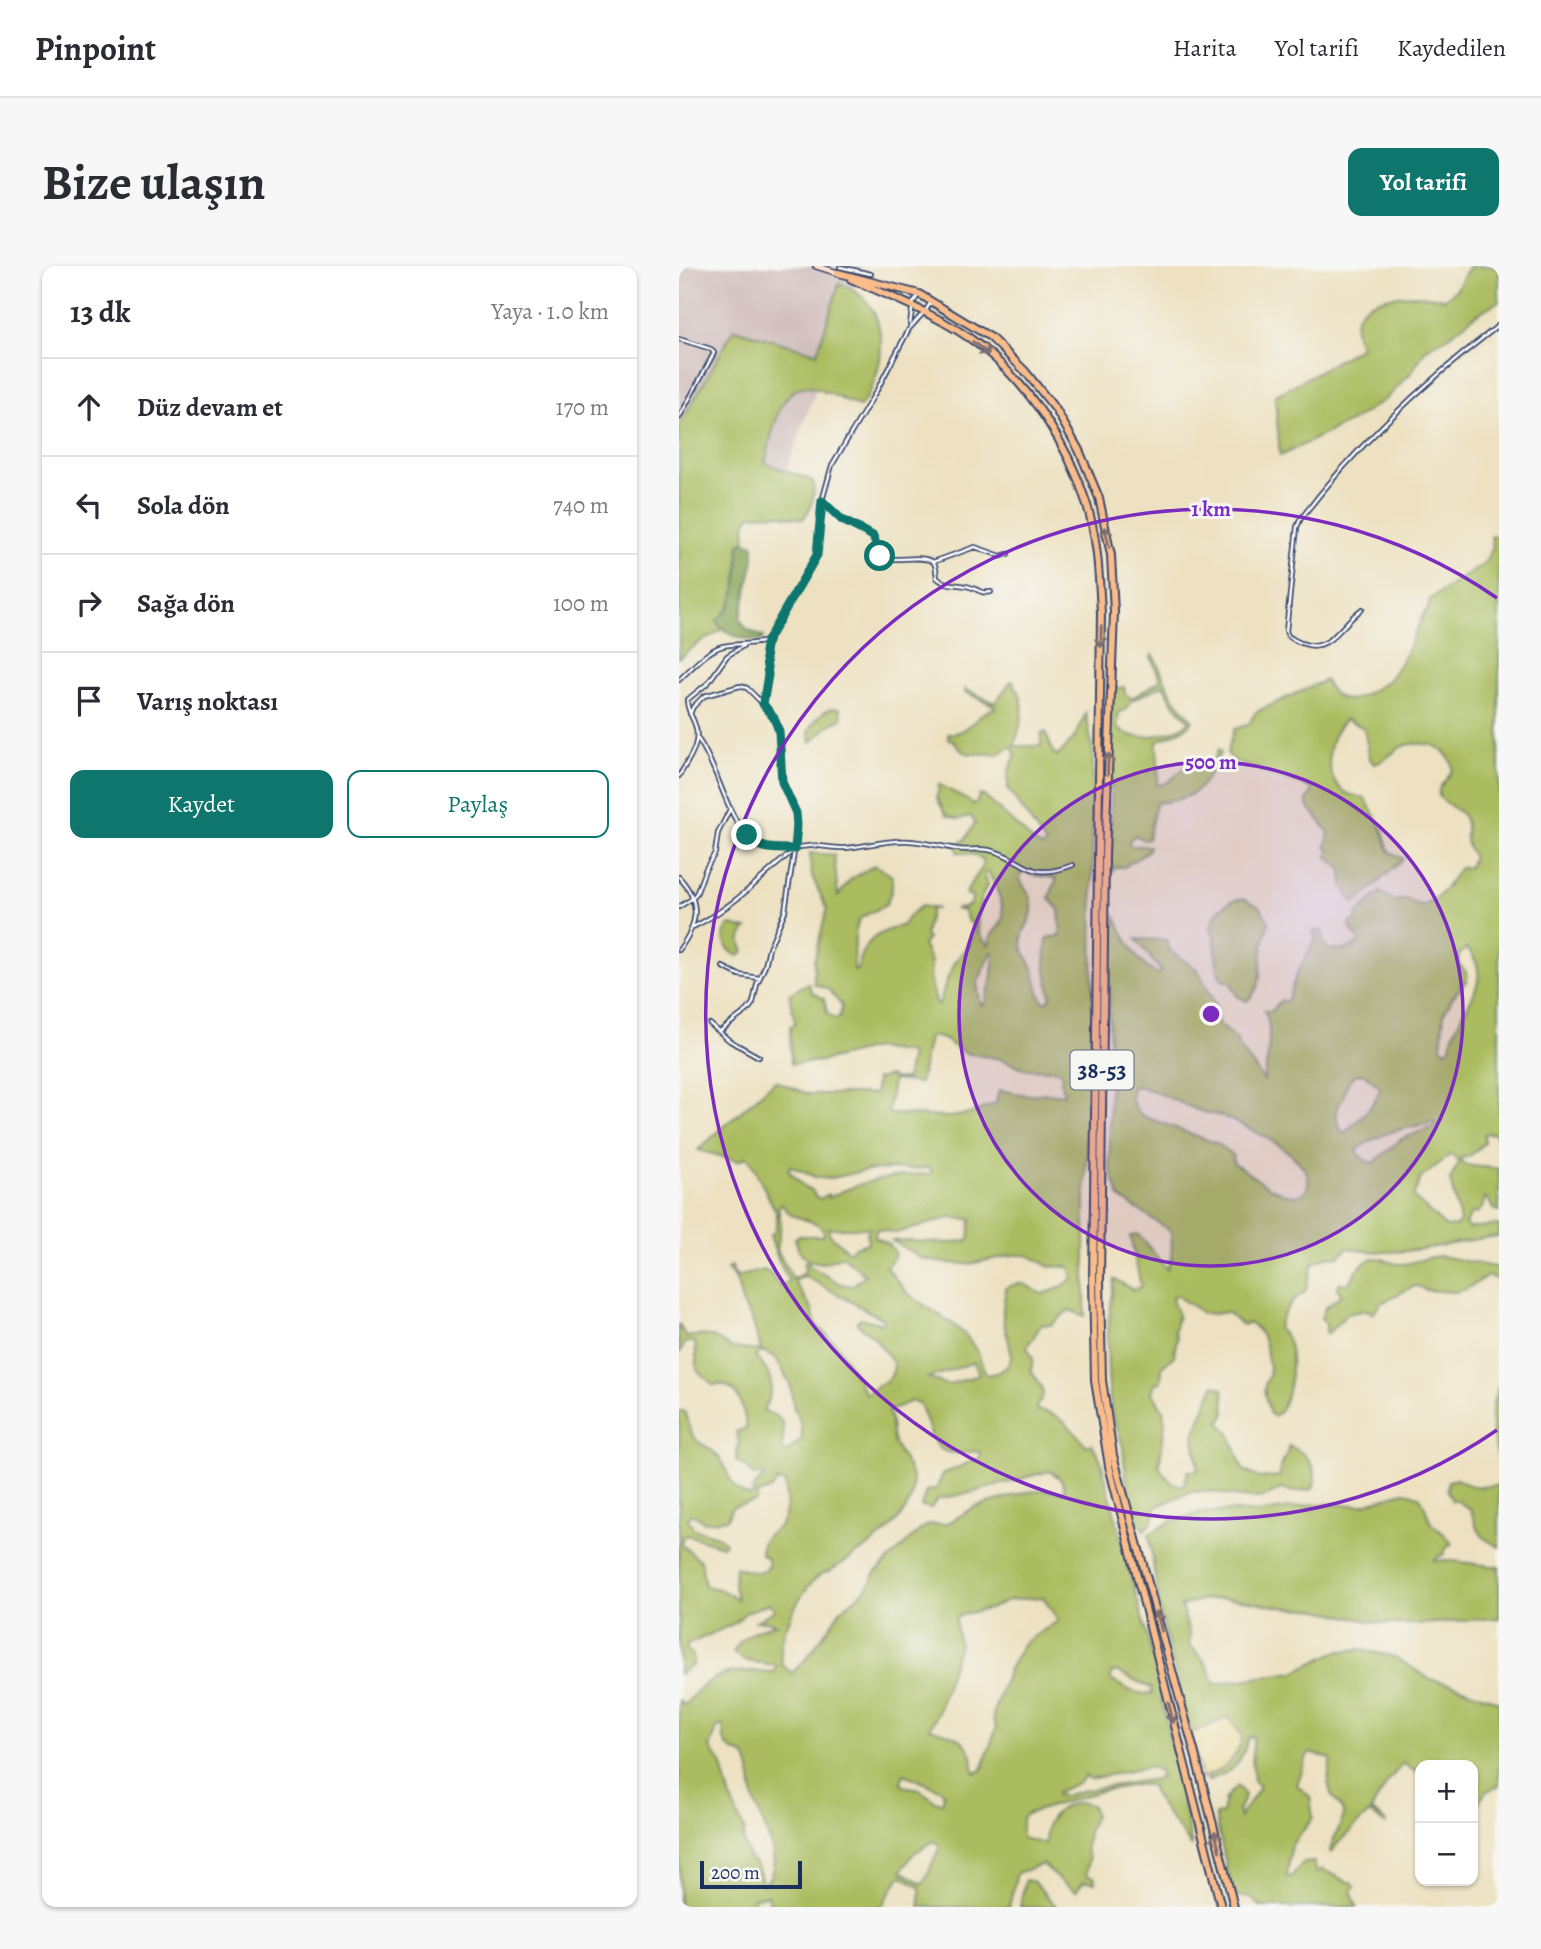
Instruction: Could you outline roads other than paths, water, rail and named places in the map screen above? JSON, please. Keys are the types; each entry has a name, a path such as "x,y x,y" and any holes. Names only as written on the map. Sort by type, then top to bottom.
{"highway":[{"name":"38-53","path":"839,269 931,300 990,337 1025,371 1056,410 1079,450 1099,498 1111,555 1114,612 1105,855 1100,1280 1102,1380 1113,1455 1234,1907"},
{"name":"38-53","path":"839,269 941,321 982,348 1015,379 1045,417 1067,456 1086,502 1098,557 1101,613 1093,1280 1095,1381 1109,1466 1221,1907"}],"main road":[{"path":"817,266 839,269"}],"street":[{"path":"839,269 871,274"},
{"path":"909,329 919,295"},
{"path":"763,704 768,675 765,652 767,641 817,555 822,501 832,465 877,390 909,329 931,300"},
{"path":"1362,609 1320,646 1307,646 1288,636 1297,527 1300,520 1357,452 1409,400 1499,326"},
{"path":"679,339 711,349 714,353 679,418"},
{"path":"822,501 842,520 873,536 881,558 919,558 933,562 975,547 1001,556 1008,554"},
{"path":"933,562 936,575 943,583 968,586 983,593 991,592"},
{"path":"679,680 715,649 767,641"},
{"path":"743,646 727,656 708,683 688,698 686,705 696,726 698,739 706,751 730,809 755,844 770,848 795,849 806,846 846,848 908,841 955,849 992,851 1035,871 1057,871 1073,865"},
{"path":"690,714 704,696 740,686 747,688 774,718 779,731 782,782 796,813 795,849 785,911 769,948 753,1003 748,1010 720,1031"},
{"path":"679,776 698,739"},
{"path":"679,906 693,898 715,853 718,834 730,809"},
{"path":"693,927 718,915 739,899 795,849"},
{"path":"679,877 693,898 695,910 693,927 679,950"},
{"path":"723,967 739,975 759,978"},
{"path":"710,1024 730,1041 759,1057"}]}
